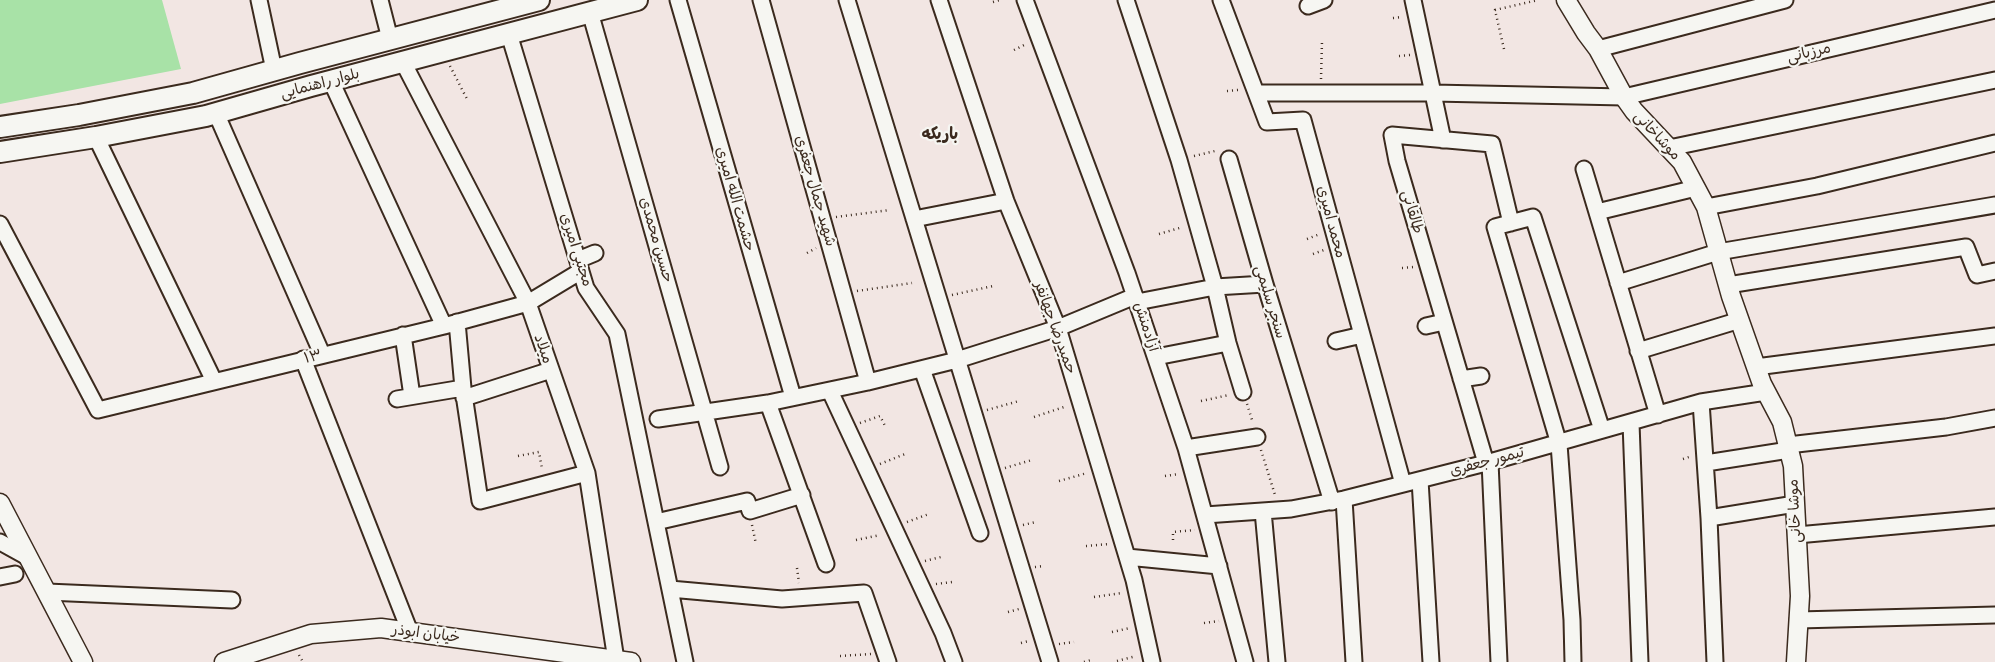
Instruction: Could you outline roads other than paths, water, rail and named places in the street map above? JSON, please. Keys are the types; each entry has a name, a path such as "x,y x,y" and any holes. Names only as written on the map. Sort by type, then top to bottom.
{"main road":[{"name":"بلوار راهنمایی","path":"0,127 79,115 193,93 390,39 500,5 539,0"},
{"name":"بلوار راهنمایی","path":"0,152 96,137 216,113 637,0"}],"street":[{"path":"258,0 274,70"},
{"path":"380,0 390,39"},
{"name":"حشمت الله امیری","path":"678,0 792,397"},
{"name":"شهید جمال جعفری","path":"761,0 868,382"},
{"path":"847,0 1050,662"},
{"name":"حمیدرضا جهانفر","path":"938,0 1006,201 1058,328 1125,550 1151,657"},
{"name":"آزادمنش","path":"1024,0 1156,357 1186,448 1245,662"},
{"path":"1126,0 1179,160 1243,392"},
{"name":"محمد امیری","path":"1221,0 1267,122 1303,120 1403,484"},
{"path":"1308,6 1324,0"},
{"path":"1412,0 1443,140"},
{"name":"موشاخانی","path":"1566,0 1598,49 1624,97 1682,162 1706,207 1728,285 1756,367"},
{"path":"1598,49 1785,0"},
{"name":"مرزبانی","path":"1256,93 1433,93 1624,97 1995,10"},
{"name":"حسین محمدی","path":"590,12 720,467"},
{"name":"مجتبی امیری","path":"509,34 586,288 617,334 685,662"},
{"name":"میلاد","path":"403,62 528,303 587,473 624,661"},
{"path":"1669,148 1995,80"},
{"path":"330,81 451,324 464,393 480,501 587,473"},
{"path":"216,113 322,354"},
{"name":"طالقانی","path":"1499,662 1488,462 1444,322 1397,161 1392,135 1492,144 1511,223"},
{"path":"96,137 214,381"},
{"path":"1706,207 1817,186 1995,143"},
{"name":"سنجر سلیمی","path":"1229,159 1264,284 1338,500 1354,662"},
{"path":"1584,169 1658,415"},
{"path":"1597,212 1696,188"},
{"path":"914,219 1006,201"},
{"path":"1618,283 1718,252 1995,205"},
{"path":"1573,662 1572,620 1559,444 1495,227 1532,217 1602,430"},
{"name":"۱۳","path":"0,224 98,410 451,324 528,303 595,253"},
{"path":"1728,285 1966,246 1977,275 1995,271"},
{"path":"658,418 768,403 830,391 922,369 1058,328 1136,299 1215,287 1264,284"},
{"path":"1638,350 1740,320"},
{"path":"1426,326 1444,322"},
{"path":"403,335 412,396"},
{"path":"1336,342 1362,335"},
{"path":"1756,367 1995,336"},
{"path":"1156,357 1228,343"},
{"path":"302,359 410,632"},
{"name":"موشا خانی","path":"1756,367 1766,392 1782,422 1793,466 1800,596 1796,662"},
{"path":"922,369 980,533"},
{"path":"397,398 464,393 551,370"},
{"path":"1461,379 1481,376"},
{"path":"830,391 943,633 954,662"},
{"name":"تیمور جعفری","path":"1207,522 1263,511 1291,509 1338,500 1559,444 1701,402 1766,392"},
{"path":"1701,402 1709,518 1714,662"},
{"path":"768,403 826,564"},
{"path":"1706,463 1788,448 1946,427 1995,418"},
{"path":"1631,423 1640,662"},
{"path":"1186,448 1257,438"},
{"path":"1420,480 1431,662"},
{"path":"656,522 747,501 750,511 802,495"},
{"path":"0,503 84,662"},
{"path":"1709,518 1795,504"},
{"path":"1263,511 1277,662"},
{"path":"1797,535 1995,517"},
{"path":"0,542 29,558"},
{"path":"1125,550 1219,566"},
{"path":"670,589 782,599 864,593 886,658"},
{"path":"47,592 232,600"},
{"path":"1798,620 1995,615"},
{"name":"خیابان ابوذر","path":"224,662 311,634 381,628 624,661"},
{"path":"533,662 550,650"}],"district":[{"name":"باریکه","path":"940,135"}]}
